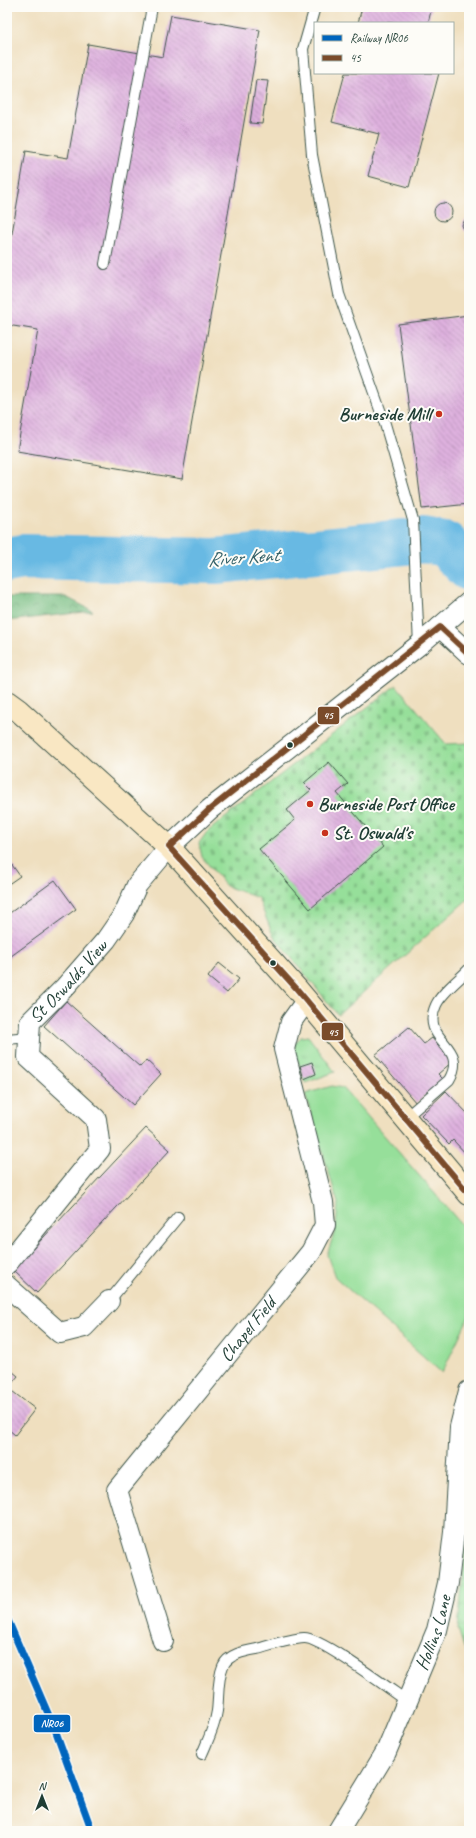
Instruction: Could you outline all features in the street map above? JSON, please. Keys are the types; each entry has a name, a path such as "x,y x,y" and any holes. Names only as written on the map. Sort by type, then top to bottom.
{"street":[{"name":"St Oswalds View","path":"7,1264 100,1150 96,1119 28,1057 30,1022 65,987 106,940 124,914 137,885 170,847 210,809 419,645 466,605"},
{"path":"440,627 469,654"},
{"path":"7,702 18,710 170,847 306,1001 469,1194"},
{"name":"Chapel Field","path":"163,1641 117,1490 311,1252 325,1224 323,1202 284,1049 291,1022 306,1001"},
{"path":"7,1286 60,1333 84,1327 109,1301"},
{"name":"Hollins Lane","path":"338,1831 386,1752 436,1630 448,1583 454,1532 460,1427 469,1391"}],"lane":[{"path":"106,264 152,7"},
{"path":"315,7 303,49 312,155 339,294 385,424 413,520 417,572 419,645"},
{"path":"405,1118 449,1080 452,1075 455,1061 435,1032 432,1024 433,1016 435,1006 440,998 469,969"},
{"path":"7,1039 29,1037"},
{"path":"109,1301 178,1217"},
{"path":"202,1754 213,1729 224,1664 229,1659 241,1653 295,1640 310,1638 343,1657 407,1701"}],"green space":[{"path":"7,597 66,597 93,611 7,621"},
{"path":"396,685 446,744 469,743 469,898 338,1015 273,935 258,898 226,886 202,857 199,843 207,832"},
{"path":"308,1036 335,1072 305,1083 294,1050 295,1043 301,1037"},
{"path":"332,1086 343,1088 469,1233 469,1316 442,1373 335,1277 327,1255 336,1227 338,1203 305,1094"},
{"path":"469,1506 469,1663 458,1629"}],"building":[{"path":"362,7 432,7 428,22 358,22"},
{"path":"171,15 260,30 182,479 17,451 38,330 7,325 7,263 26,151 68,158 88,44 163,57"},
{"path":"345,74 439,74 409,187 368,176 379,134 332,122"},
{"path":"256,80 268,81 262,124 250,123"},
{"path":"443,203 449,206 452,212 449,218 443,221 437,218 434,212 437,206"},
{"path":"469,217 469,234 464,230 462,225"},
{"name":"Burneside Mill","path":"469,315 469,504 422,509 398,324"},
{"name":"St. Oswald's","path":"329,762 348,784 337,793 383,847 310,909 259,849 295,820 287,810 311,790 304,783"},
{"path":"7,858 20,876 7,885"},
{"path":"55,880 76,909 7,959 7,915"},
{"path":"219,963 239,979 227,993 208,977"},
{"path":"66,1001 140,1067 146,1060 161,1074 133,1105 44,1026"},
{"path":"409,1027 424,1044 432,1038 452,1062 438,1074 444,1080 416,1103 375,1055"},
{"path":"312,1062 316,1074 304,1079 300,1066"},
{"path":"446,1091 469,1115 469,1157 453,1140 449,1144 421,1115"},
{"path":"146,1128 170,1150 37,1293 13,1270"},
{"path":"7,1367 18,1376 8,1388 35,1409 15,1435 7,1428"}],"waterway":[{"name":"River Kent","path":"7,560 23,557 216,561 424,540 445,544 469,568"}],"rail line":[{"name":"NR06","path":"7,1618 56,1732 92,1831"}],"transit line":[{"name":"45","path":"469,654 440,627 210,809 169,847 296,988 469,1194"}],"place":[{"name":"Burneside Mill","path":"439,414"},
{"name":"Burneside Post Office","path":"310,804"},
{"name":"St. Oswald's","path":"325,833"}]}
